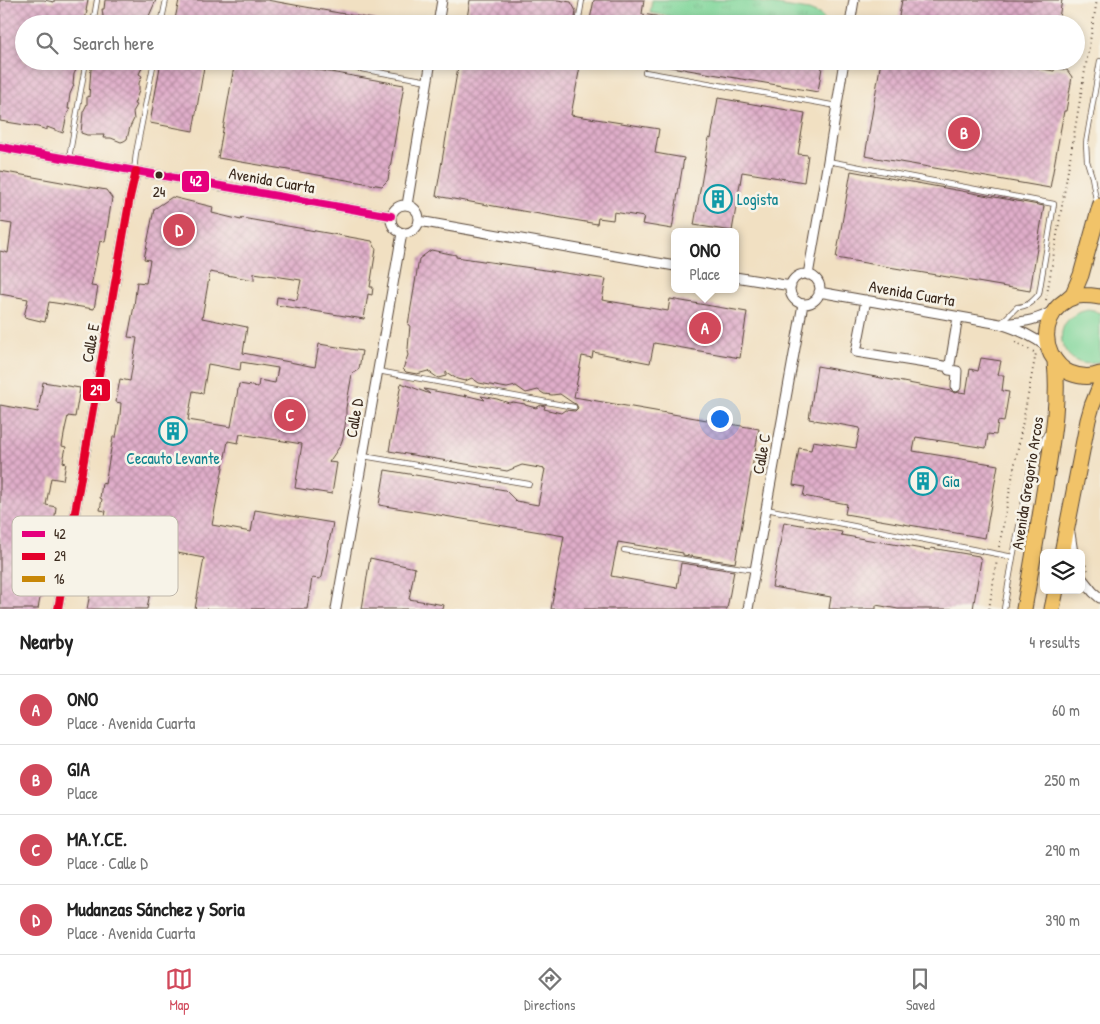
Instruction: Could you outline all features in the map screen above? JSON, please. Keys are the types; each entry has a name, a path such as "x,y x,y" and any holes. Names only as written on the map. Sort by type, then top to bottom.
{"main road":[{"path":"1061,305 1073,294 1081,275 1099,209"},
{"path":"1061,305 1079,296 1100,297"},
{"name":"Avenida Gregorio Arcos","path":"1024,609 1049,463 1056,408 1057,391 1046,330 1049,320 1061,305"},
{"path":"1052,355 1066,372 1078,376 1093,377 1100,374"},
{"path":"1063,549 1088,420 1100,386"},
{"path":"1052,609 1055,594"}],"street":[{"path":"440,15 442,0"},
{"path":"852,15 854,0"},
{"path":"407,205 430,70"},
{"path":"808,275 843,70"},
{"name":"Avenida Cuarta","path":"0,147 391,216"},
{"name":"Calle E","path":"74,516 135,171"},
{"path":"400,205 407,205 416,210 419,221 416,228 411,232 402,233 396,231 390,221 396,208 400,205"},
{"path":"419,221 671,265"},
{"name":"Calle D","path":"336,609 402,233"},
{"path":"808,275 816,280 820,286 819,292 816,299 812,302 803,304 792,296 790,290 794,280 799,276 808,275"},
{"path":"739,278 791,286"},
{"name":"Avenida Cuarta","path":"819,292 1000,324"},
{"path":"866,300 856,352 950,367"},
{"name":"Calle C","path":"748,609 803,304"},
{"path":"1000,324 1019,322 1047,315 1061,305"},
{"path":"956,387 957,371 949,370 958,317"},
{"path":"1000,324 1036,339 1052,355"},
{"path":"1068,519 1072,549"},
{"path":"1085,582 1100,598"},
{"name":"Calle E","path":"58,609 60,596"}],"lane":[{"path":"94,15 97,0"},
{"path":"163,15 166,0"},
{"path":"580,15 582,0"},
{"path":"1099,209 1087,161 1086,142 1100,61"},
{"path":"69,158 84,70"},
{"path":"135,171 136,152 152,70"},
{"path":"366,70 428,81"},
{"path":"644,72 837,106"},
{"path":"828,160 1054,204 1039,294 1024,307 1017,307 1000,324"},
{"path":"377,371 574,407"},
{"path":"1048,424 1057,391"},
{"path":"1004,609 1031,465 1046,432"},
{"path":"362,456 529,484"},
{"path":"766,509 1013,557"},
{"path":"624,550 755,570"}],"green space":[{"path":"652,0 747,0 809,10 821,15 662,15 650,13"},
{"path":"1088,310 1100,313 1100,361 1087,364 1076,361 1068,354 1063,345 1062,334 1065,324 1074,315"}],"building":[{"path":"0,0 44,0 54,2 54,0 88,0 86,15 15,15 15,70 76,70 74,85 70,94 68,109 70,109 63,133 47,127 47,130 0,121"},
{"path":"105,0 156,0 149,15 103,15 102,9 104,9"},
{"path":"179,0 267,0 350,15 176,15"},
{"path":"470,0 558,0 571,2 576,11 575,15 468,15"},
{"path":"594,0 644,0 642,14 648,15 591,15"},
{"path":"902,0 1062,0 1060,15 899,15"},
{"path":"91,70 141,70 139,74 142,76 139,83 139,91 134,104 137,105 133,112 134,119 127,139 124,141 103,138 104,135 81,133 83,112 87,104 87,96 89,97"},
{"path":"159,70 203,70 193,131 150,123"},
{"path":"233,70 319,70 404,85 388,180 382,186 218,158"},
{"path":"457,70 579,70 571,115 659,129 655,153 684,158 671,229 642,224 644,217 614,212 613,220 598,218 597,224 436,196"},
{"path":"689,70 822,70 818,92"},
{"path":"879,70 1067,70 1072,77 1050,188 865,156"},
{"path":"718,98 805,113 798,154 808,155 804,182 742,172 733,228 713,228 694,225 709,138 711,139"},
{"path":"0,171 106,190 112,198 105,242 100,241 91,286 98,287 94,309 49,302 45,322 24,317 28,299 0,294 0,251 8,253 12,224 0,222"},
{"path":"851,171 1044,206 1030,291 836,258"},
{"path":"172,197 213,207 212,213 241,220 242,218 372,241 376,249 370,287 373,287 372,295 368,294 364,319 276,305 277,297 297,300 301,280 254,273 254,280 210,272 202,318 247,327 243,353 315,367 319,344 362,351 359,369 352,374 343,438 329,462 337,463 332,494 295,488 302,444 240,434 238,443 228,441 212,525 251,532 255,510 333,523 322,577 320,579 312,578 307,609 195,609 204,558 178,553 178,516 105,516 106,511 100,510 102,483 105,484 113,437 116,437 120,415 121,403 116,402 120,379 130,381 137,338 128,337 137,282 146,283 150,260 144,259 154,209","holes":["241,362 278,368 275,383 259,380 258,387 239,384 231,427 188,420 193,391 203,393 208,364 240,370"]},
{"path":"431,250 456,255 456,257 606,279 602,300 668,311 670,299 747,312 740,358 654,343 650,363 593,352 592,358 582,356 574,397 759,429 735,563 618,542 611,576 677,588 681,563 734,571 727,609 551,609 564,536 379,505 385,470 505,490 516,501 538,505 545,469 522,465 507,471 389,451 401,383 430,394 424,389 485,400 481,396 509,403 525,404 536,408 541,405 545,406 544,409 561,413 565,410 575,411 578,408 576,404 560,394 544,394 538,390 526,393 516,386 507,388 479,383 472,378 465,381 457,379 446,372 446,376 438,378 428,371 417,374 406,372 403,369 408,355 410,325 408,325 419,259"},
{"path":"981,358 1001,361 998,375 1004,375 1002,391 1009,392 1004,422 998,421 996,435 988,434 986,448 916,437 913,451 998,465 985,538 845,514 847,504 803,496 805,487 793,485 799,448 811,450 813,441 856,448 860,428 809,419 817,366 955,393 966,393 970,369 978,371"},
{"path":"43,382 80,388 75,417 68,416 65,429 62,446 66,447 63,462 66,463 63,480 51,478 46,505 56,507 55,516 12,516 12,596 40,596 38,609 0,609 0,405 38,412"},
{"path":"784,522 842,532 841,535 922,549 930,550 931,548 979,556 981,560 973,609 898,609 876,605 876,609 829,609 831,597 772,587"},
{"path":"370,558 415,568 409,599 444,605 443,609 362,609"},
{"path":"90,596 149,596 147,609 87,609"}],"transit line":[{"name":"42","path":"0,147 391,216"},
{"name":"29","path":"74,516 136,171"},
{"name":"29","path":"58,609 60,596"}],"place":[{"name":"GIA","path":"964,133"},
{"name":"24","path":"159,175"},
{"name":"Logista","path":"718,199"},
{"name":"Mudanzas Sánchez y Soria","path":"179,230"},
{"name":"ONO","path":"705,328"},
{"name":"MA.Y.CE.","path":"290,415"},
{"name":"Cecauto Levante","path":"173,431"},
{"name":"Gia","path":"923,481"}]}
